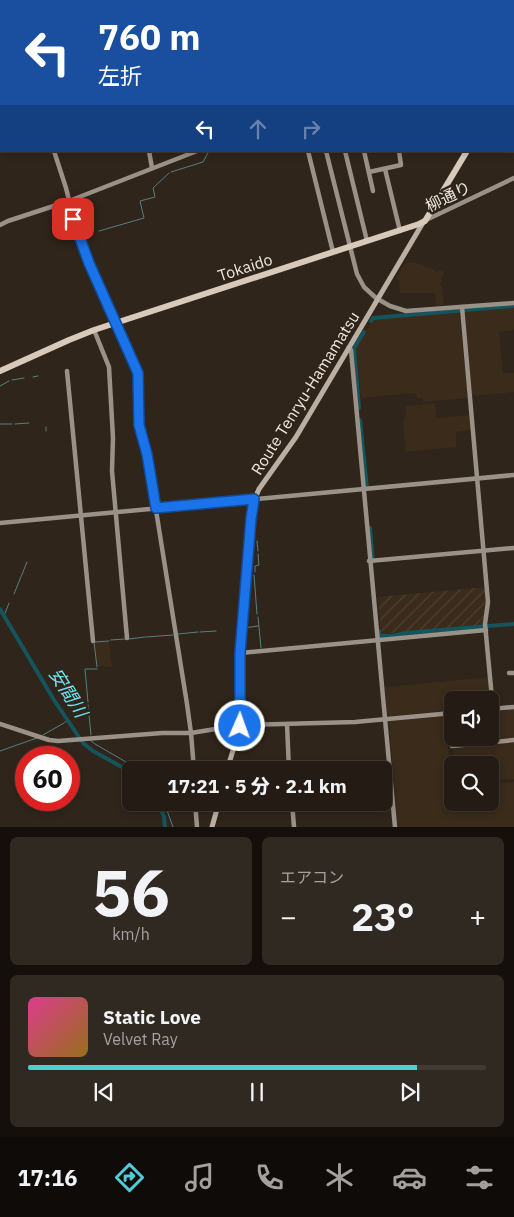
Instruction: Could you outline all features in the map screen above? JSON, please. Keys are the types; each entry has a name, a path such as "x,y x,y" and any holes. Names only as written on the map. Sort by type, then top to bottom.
{"highway":[{"path":"424,220 466,152"},
{"name":"Tokaido","path":"0,371 94,330 400,231 424,220"}],"main road":[{"name":"Route Tenryu-Hamamatsu","path":"230,761 240,726 240,653 254,499 265,480 296,437 424,220"},
{"path":"212,827 216,811"}],"street":[{"path":"54,152 75,228 139,377 139,425 147,454 156,508 191,733 193,761"},
{"path":"149,152 152,168"},
{"path":"0,225 69,201 194,152"},
{"path":"308,152 333,252"},
{"path":"326,152 360,281 368,292 378,300 409,312 462,310 514,303"},
{"path":"345,152 367,241"},
{"path":"364,152 373,190"},
{"path":"369,172 400,165 398,152"},
{"path":"385,169 400,231"},
{"name":"柳通り","path":"424,220 514,180"},
{"path":"462,310 484,551 488,608 485,624 491,691"},
{"path":"94,330 109,367 113,438 112,471 127,638"},
{"path":"349,347 351,350 372,560 377,640 395,827"},
{"path":"67,371 92,641"},
{"path":"0,522 514,475"},
{"path":"372,560 514,548"},
{"path":"240,653 486,630"},
{"path":"499,708 514,707"},
{"path":"0,724 49,740 162,732 191,733 240,726 385,719 444,714"},
{"path":"287,724 289,761"},
{"path":"499,741 514,740"},
{"path":"195,811 196,827"},
{"path":"293,811 294,827"}],"shaded area":[{"path":"414,262 435,270 435,272 438,270 444,271 440,285 442,287 444,305 436,305 435,293 400,293 399,280 396,279 404,264"},
{"path":"514,307 514,330 499,332 503,373 514,373 514,392 472,396 465,312"},
{"path":"459,312 468,398 423,402 423,398 417,398 415,393 361,398 356,348 374,319"},
{"path":"435,403 436,418 470,415 471,430 456,432 456,447 406,452 403,423 406,406"},
{"path":"486,587 488,608 484,626 381,634 378,597"},
{"path":"109,641 112,667 97,666 94,642"},
{"path":"489,677 490,691 444,691 444,711 387,716 385,687"},
{"path":"514,709 514,738 499,739 499,711"},
{"path":"444,715 444,746 448,746 449,756 444,756 444,811 499,811 499,783 514,782 514,827 397,827 389,721"},
{"path":"514,741 514,779 499,780 499,756 455,756 454,746 499,746 499,742"}],"waterway":[{"path":"171,172 203,162 208,153"},
{"path":"99,231 144,218 140,201 155,197 153,188 169,173"},
{"path":"371,321 373,318 514,306"},
{"path":"359,408 354,348 364,332"},
{"path":"33,377 38,376"},
{"path":"12,380 24,378"},
{"path":"0,386 9,381"},
{"path":"360,420 367,489"},
{"path":"15,424 29,423"},
{"path":"0,424 12,424"},
{"path":"370,528 373,562"},
{"path":"257,541 258,551"},
{"path":"255,572 255,566 259,565 258,554"},
{"path":"14,594 27,562"},
{"path":"254,575 257,614"},
{"path":"4,616 9,603"},
{"name":"安間川","path":"0,609 54,700 83,743 93,751 122,767"},
{"path":"258,617 261,648"},
{"path":"379,631 379,636 392,636 405,633 514,624"},
{"path":"244,628 258,626"},
{"path":"200,632 216,631"},
{"path":"178,634 198,632"},
{"path":"146,637 173,635"},
{"path":"129,639 145,637"},
{"path":"111,640 125,639"},
{"path":"97,667 94,642 109,641"},
{"path":"88,702 85,669 97,669"},
{"path":"88,705 91,735"},
{"path":"43,735 64,723"},
{"path":"0,751 37,738"},
{"path":"90,740 124,761"},
{"name":"安間川","path":"162,811 165,827"},
{"path":"167,811 173,827"}],"route":[{"path":"73,219 89,263 138,373 139,425 147,454 156,508 254,499 240,653 240,726"}]}
